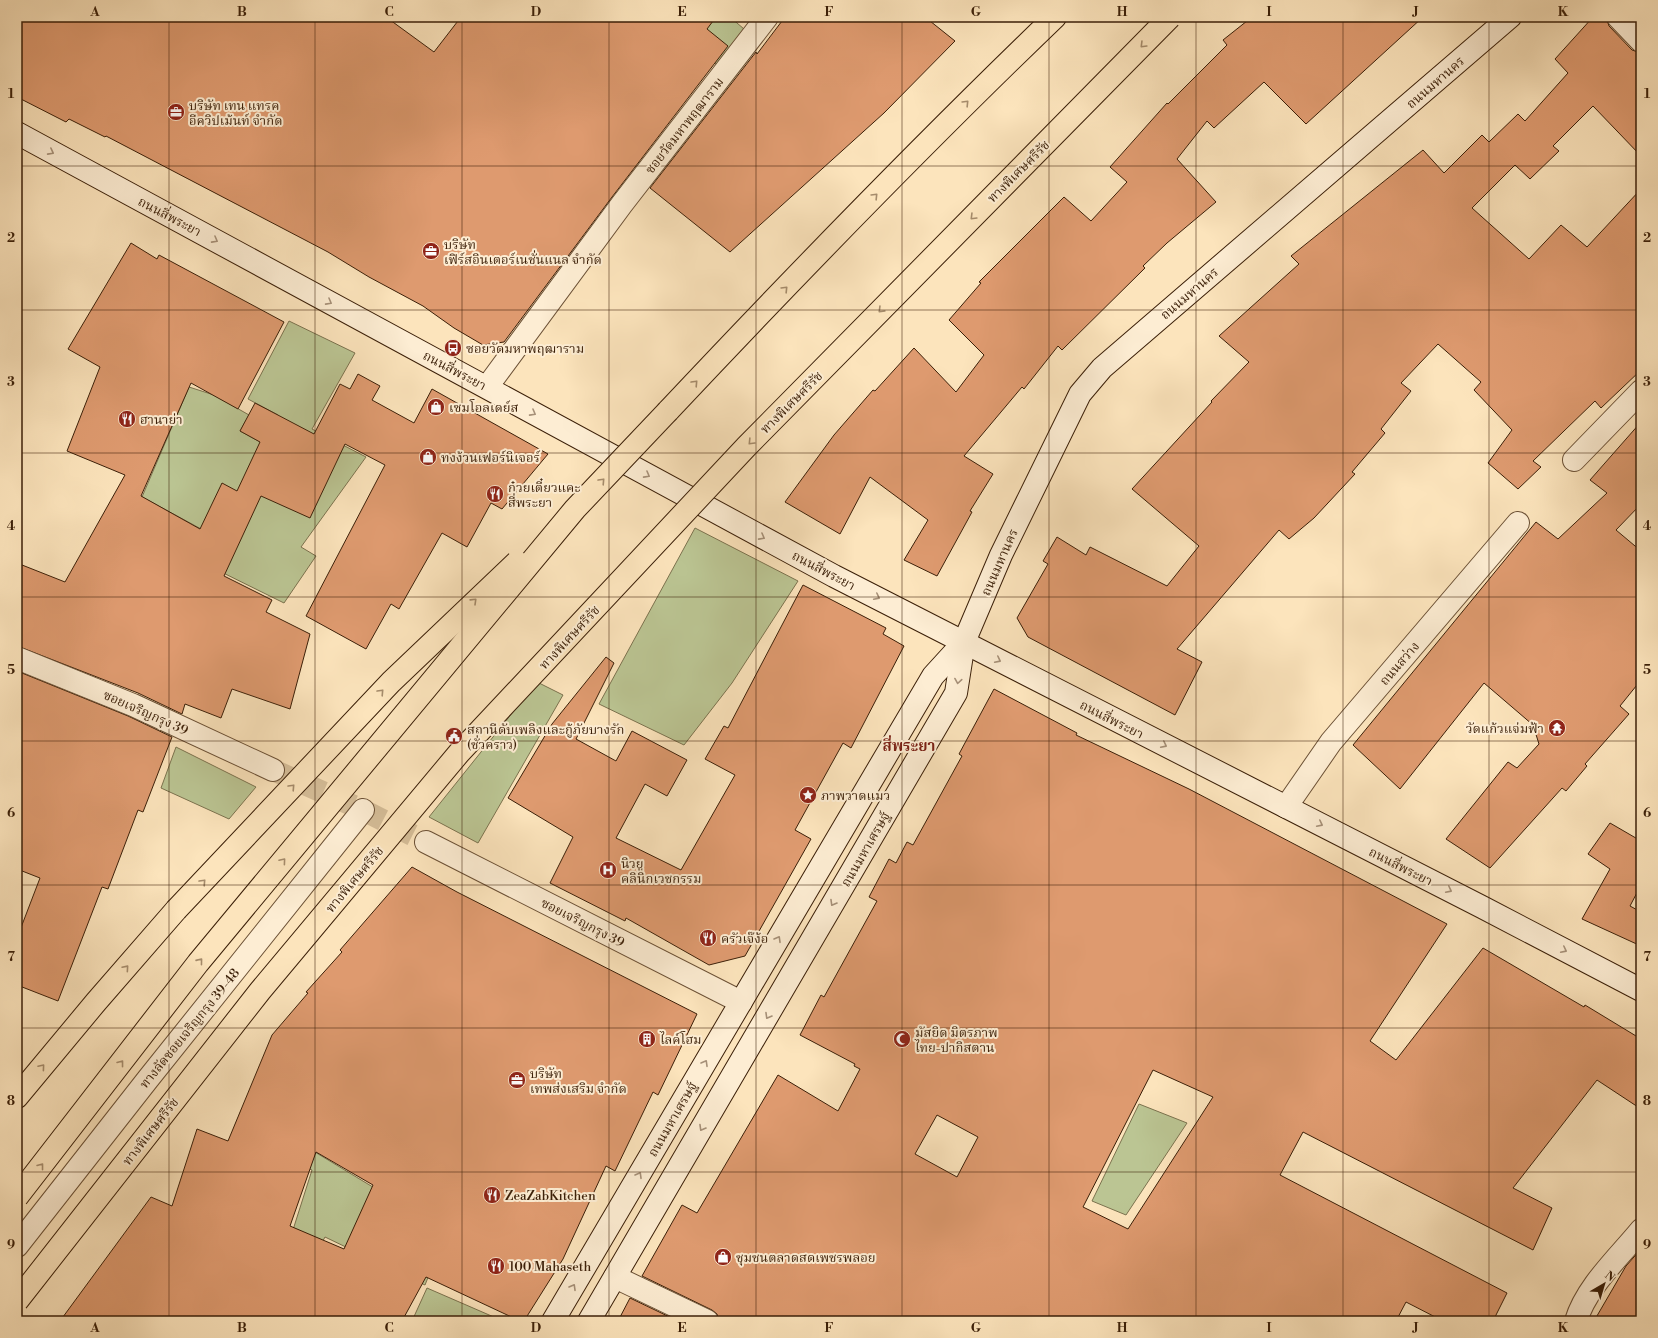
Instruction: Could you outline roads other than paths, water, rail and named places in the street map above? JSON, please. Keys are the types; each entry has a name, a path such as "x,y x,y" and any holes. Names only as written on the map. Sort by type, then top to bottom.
{"highway":[{"path":"17,1197 198,963 575,510 763,311 972,97 1055,17"},
{"name":"ทางพิเศษศรีรัช","path":"17,1301 260,991 459,753 746,447 1170,17"},
{"path":"17,1097 96,1002 176,910 391,682 482,594 575,510"}],"main road":[{"name":"ซอยวัดมหาพฤฒาราม","path":"486,388 622,204 767,17"},
{"name":"ถนนมหานคร","path":"964,642 1001,555 1080,394 1102,368 1510,17"},
{"path":"1618,17 1641,41"},
{"name":"ถนนสี่พระยา","path":"17,133 810,563 1641,990"},
{"path":"1574,460 1641,391"},
{"name":"ถนนสว่าง","path":"1286,807 1331,742 1518,523"},
{"name":"ถนนมหาเศรษฐ์","path":"553,1321 933,676 964,642"},
{"name":"ถนนมหาเศรษฐ์","path":"589,1321 956,693 964,642"},
{"name":"ซอยเจริญกรุง 39","path":"17,658 133,705 273,770"},
{"name":"ทางลัดซอยเจริญกรุง 39-48","path":"17,1246 362,810"},
{"name":"ซอยเจริญกรุง 39","path":"426,842 741,1002"},
{"path":"1576,1321 1594,1286 1641,1230"},
{"path":"587,1263 707,1321"}],"tunnel":[{"path":"273,770 363,810 426,842"}],"place":[{"name":"บริษัท เทน แทรค อีควิปเม้นท์ จำกัด","path":"176,112"},
{"name":"บริษัท เฟิร์สอินเตอร์เนชั่นแนล จำกัด","path":"431,251"},
{"name":"ซอยวัดมหาพฤฒาราม","path":"453,348"},
{"name":"เซมโอลเดย์ส","path":"436,407"},
{"name":"ฮานาย่า","path":"127,419"},
{"name":"ทงง้วนเฟอร์นิเจอร์","path":"428,457"},
{"name":"ก๋วยเตี๋ยวแคะ สี่พระยา","path":"495,494"},
{"name":"วัดแก้วแจ่มฟ้า","path":"1557,728"},
{"name":"สถานีดับเพลิงและกู้ภัยบางรัก (ชั่วคราว)","path":"454,736"},
{"name":"ภาพวาดแมว","path":"808,795"},
{"name":"นิวยู คลินิกเวชกรรม","path":"608,870"},
{"name":"ครัวเจ๊ง้อ","path":"708,938"},
{"name":"ไลค์โฮม","path":"647,1039"},
{"name":"มัสยิด มิตรภาพ ไทย-ปากิสตาน","path":"902,1039"},
{"name":"บริษัท เทพส่งเสริม จำกัด","path":"517,1080"},
{"name":"ZeaZabKitchen","path":"492,1195"},
{"name":"ชุมชนตลาดสดเพชรพลอย","path":"723,1257"},
{"name":"100 Mahaseth","path":"496,1266"}],"district":[{"name":"สี่พระยา","path":"909,746"}]}
